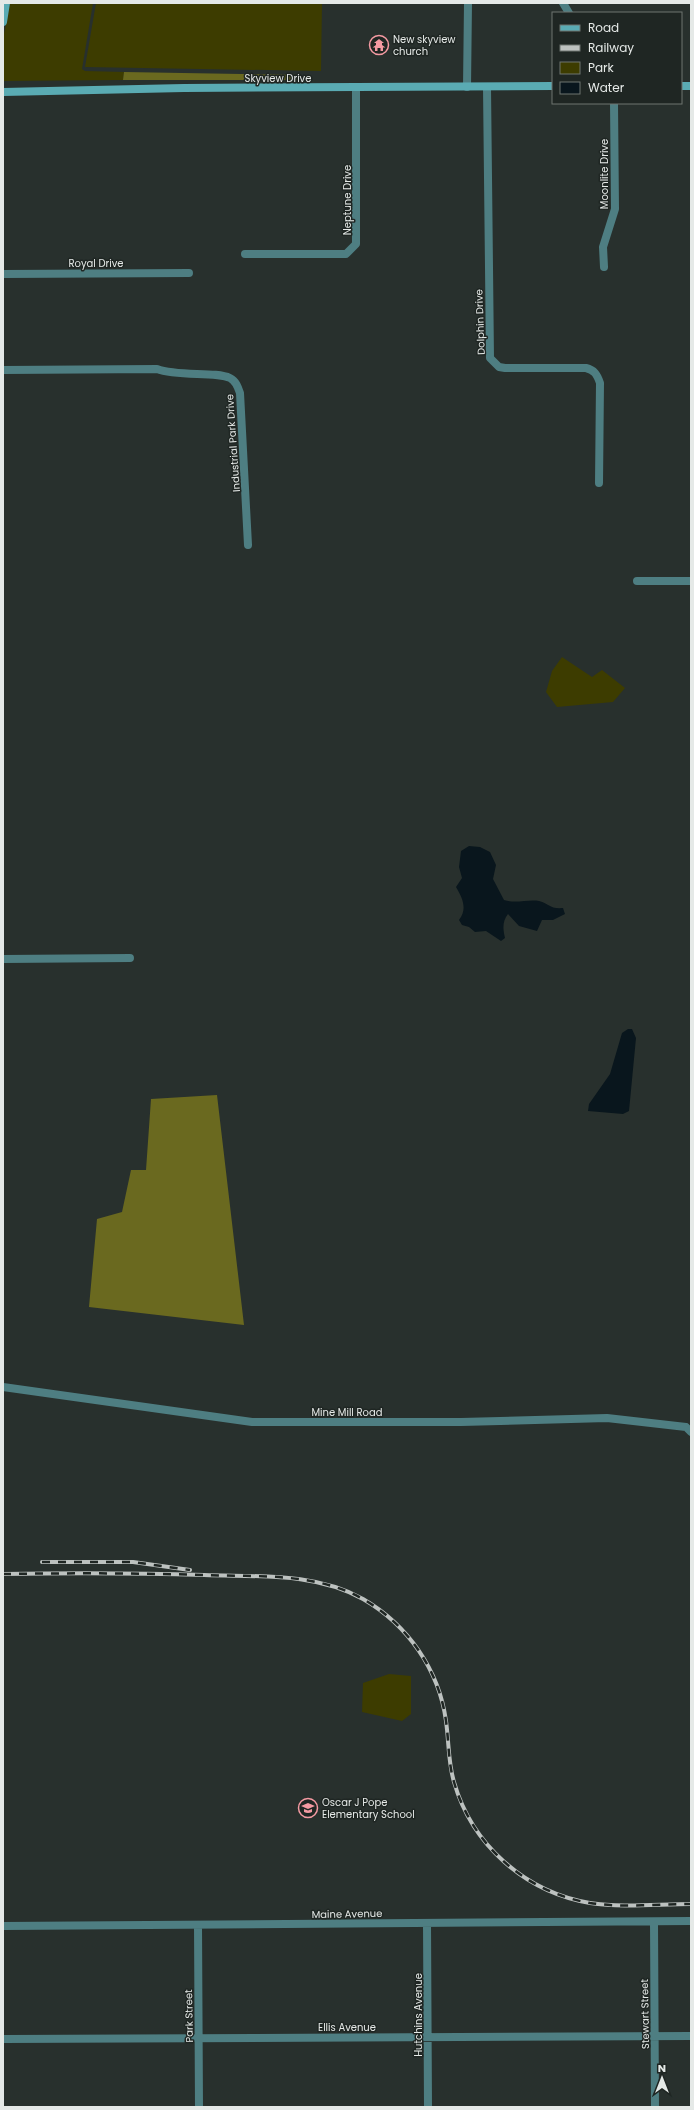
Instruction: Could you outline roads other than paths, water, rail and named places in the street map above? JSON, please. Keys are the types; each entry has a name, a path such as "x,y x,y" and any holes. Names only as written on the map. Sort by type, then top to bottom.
{"street":[{"path":"3,22 6,3"},
{"path":"467,87 468,3"},
{"path":"563,3 568,12"},
{"name":"Skyview Drive","path":"3,92 162,88 552,86"},
{"name":"Dolphin Drive","path":"487,87 490,358 499,367 586,368 592,370 598,376 600,382 599,483"},
{"name":"Neptune Drive","path":"245,254 346,254 356,244 356,88"},
{"name":"Moonlite Drive","path":"604,267 603,247 615,209 614,104"},
{"name":"Royal Drive","path":"3,274 189,273"},
{"name":"Industrial Park Drive","path":"3,370 157,370 170,374 220,376 230,378 237,384 240,393 248,545"},
{"path":"637,581 691,581"},
{"path":"3,959 130,958"},
{"name":"Mine Mill Road","path":"3,1387 252,1422 454,1422 607,1418 686,1427 691,1432"},
{"name":"Maine Avenue","path":"3,1926 691,1921"},
{"name":"Stewart Street","path":"654,1922 655,2107"},
{"name":"Hutchins Avenue","path":"427,1923 428,2107"},
{"name":"Park Street","path":"198,1925 199,2107"},
{"name":"Ellis Avenue","path":"3,2039 691,2036"}],"water":[{"path":"469,846 480,847 490,852 496,865 493,879 504,900 513,902 539,901 552,907 563,908 565,914 553,920 542,920 537,931 519,926 508,914 504,926 505,938 501,941 486,931 475,932 469,927 462,925 459,920 462,916 464,907 456,887 462,878 459,867 461,851"},
{"path":"628,1029 632,1029 636,1038 629,1111 623,1114 588,1111 589,1104 610,1074 622,1033"}],"railway":[{"path":"42,1562 133,1562 190,1570"},
{"path":"3,1574 78,1573 265,1576 306,1580 345,1590 363,1599 394,1622 419,1651 429,1667 442,1702 446,1721 452,1774 462,1805 474,1826 488,1845 504,1862 523,1876 544,1888 566,1897 590,1903 628,1906 691,1904"}],"place":[{"name":"New skyview church","path":"379,45"},
{"name":"Oscar J Pope Elementary School","path":"308,1808"}]}
